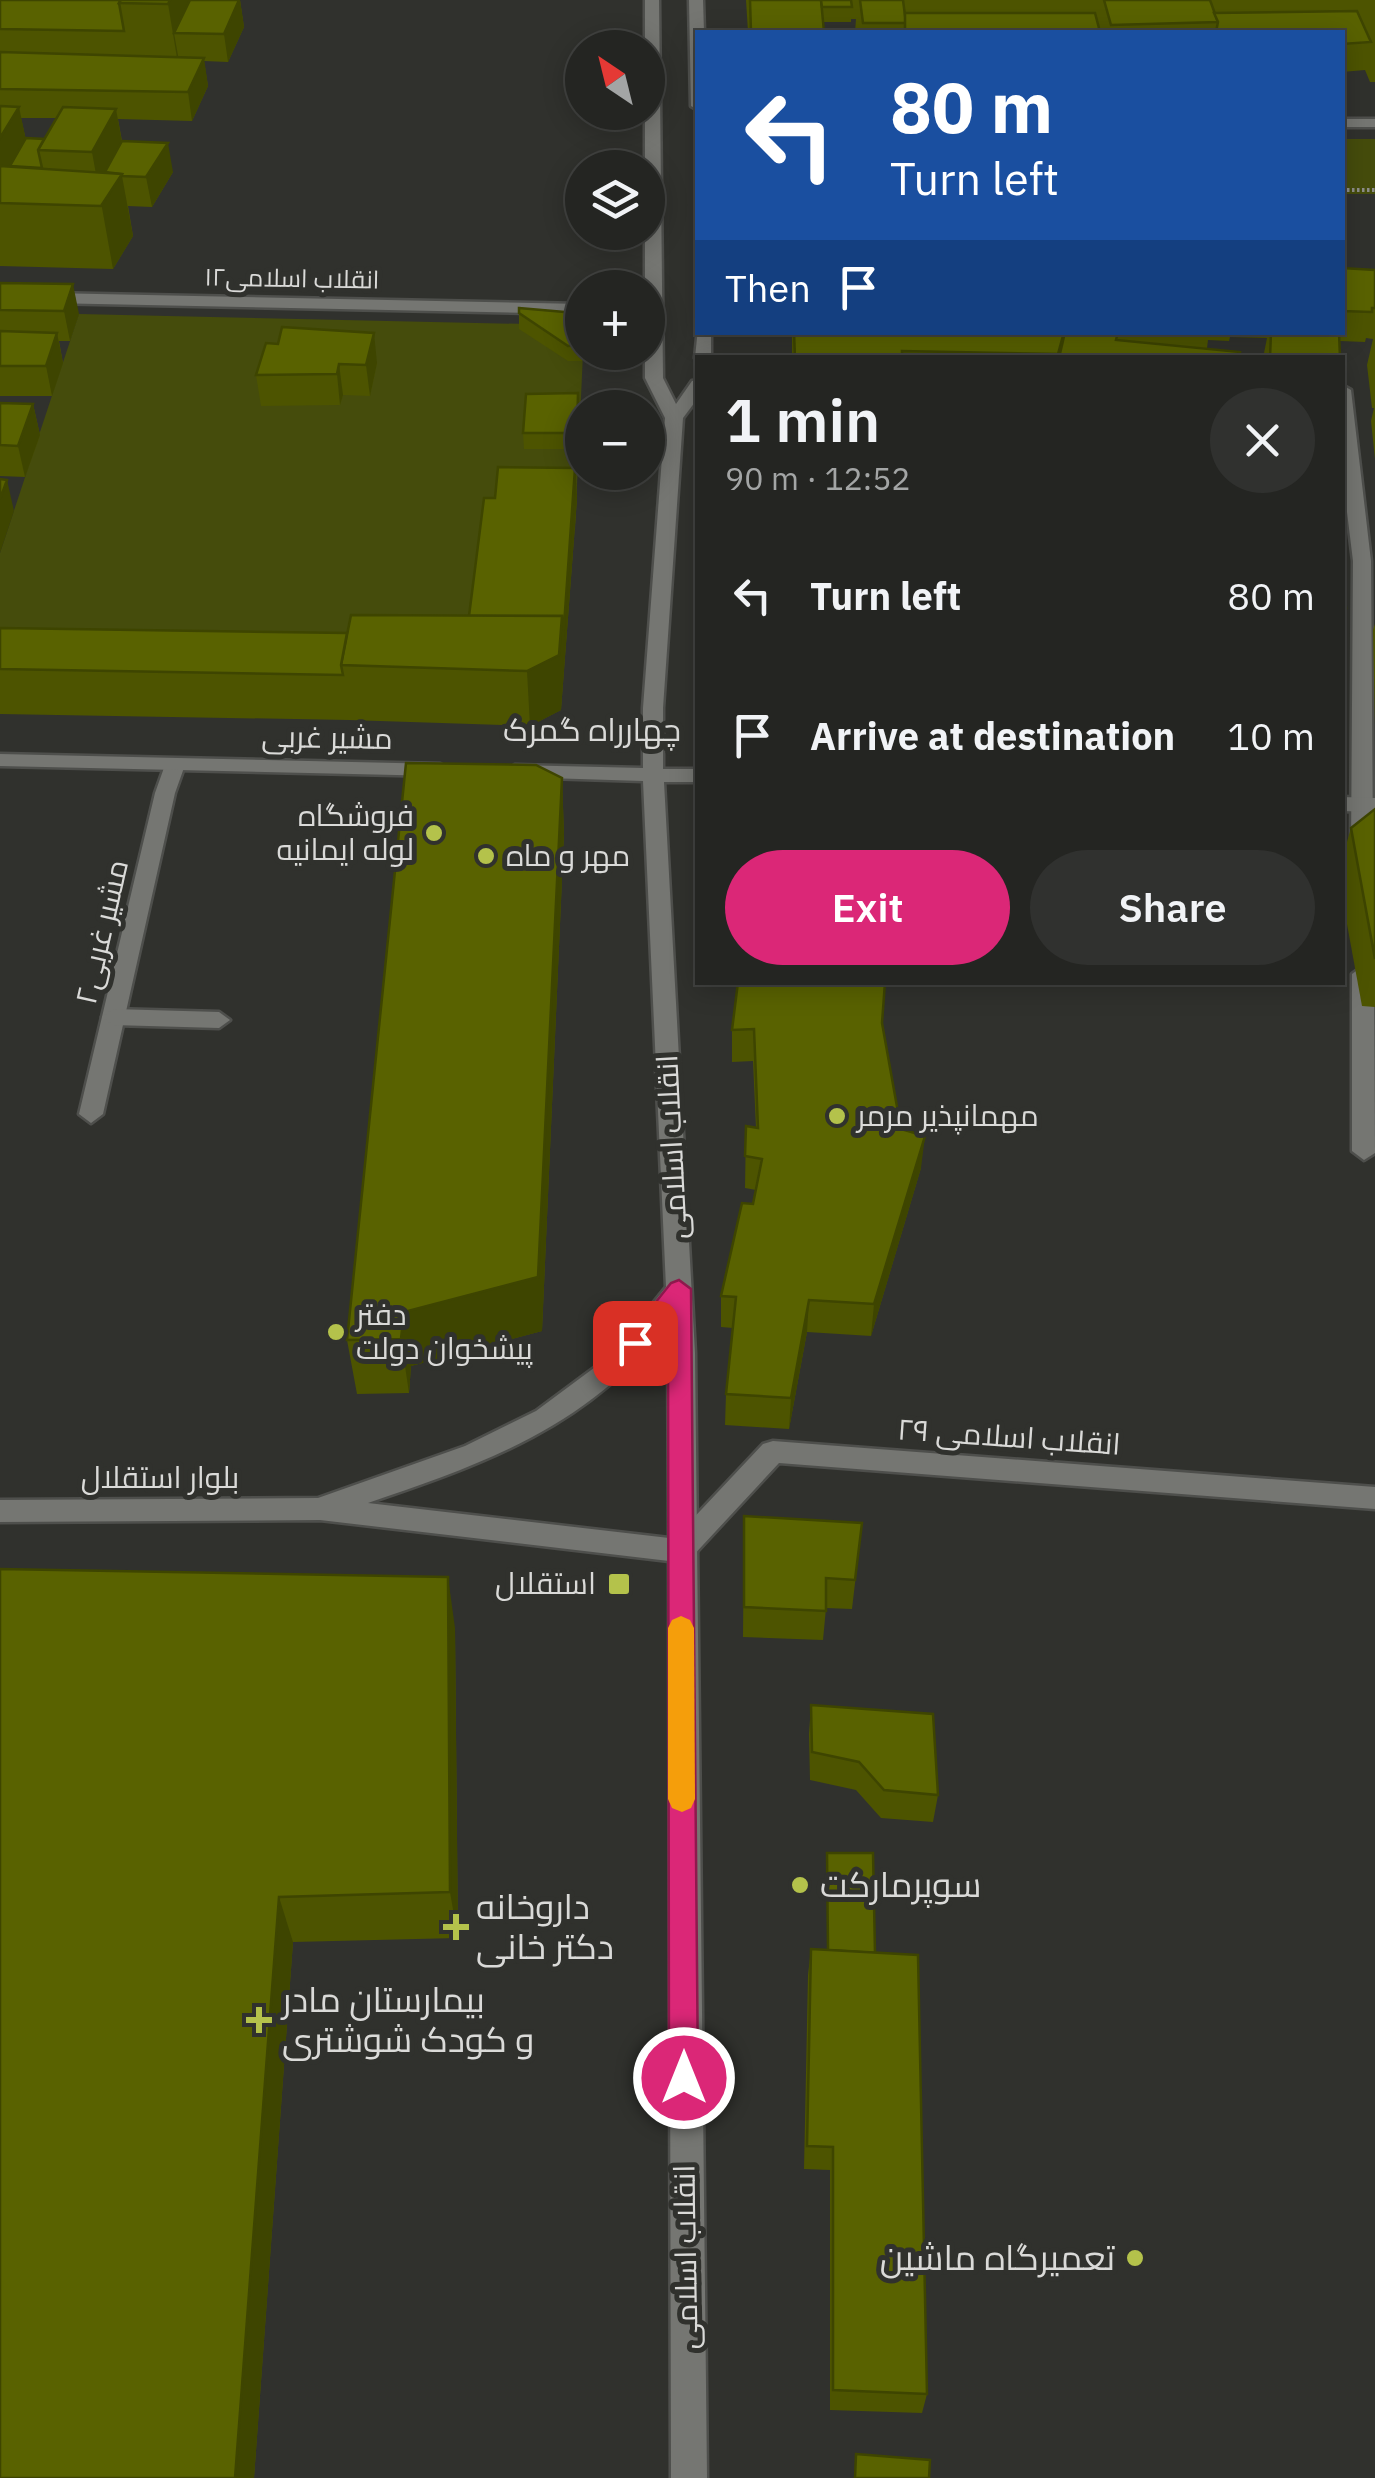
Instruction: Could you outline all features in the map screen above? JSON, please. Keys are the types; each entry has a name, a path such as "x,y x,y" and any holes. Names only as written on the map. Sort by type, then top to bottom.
{"main road":[{"name":"انقلاب اسلامی","path":"650,270 652,0"},
{"path":"696,0 697,30"},
{"path":"1345,123 1375,123"},
{"name":"انقلاب اسلامی۱۲","path":"0,297 565,308"},
{"name":"انقلاب اسلامی","path":"654,370 674,418 653,708 653,774 679,1289 689,2478"},
{"path":"674,418 695,388"},
{"path":"1345,441 1362,882"},
{"name":"مشیر غربی","path":"0,760 456,770"},
{"name":"۲مشیر غربی","path":"91,1114 165,793 175,765"},
{"path":"496,771 695,776"},
{"path":"1363,958 1364,1151"},
{"path":"114,1017 218,1020"},
{"path":"320,1509 498,1444 565,1408 612,1370 679,1289"},
{"name":"انقلاب اسلامی ۲۹","path":"680,1551 773,1452 1375,1498"},
{"path":"320,1509 680,1551"},
{"name":"بلوار استقلال","path":"0,1511 320,1509"}],"path":[{"path":"1345,190 1375,190"}],"green space":[{"path":"1345,139 1375,139 1375,194 1345,194"},
{"path":"79,314 565,325 565,370 582,370 581,390 565,390 565,490 577,490 575,530 487,530 469,671 0,673 0,553"}],"building":[{"path":"0,0 121,0 124,31 0,29"},
{"path":"170,0 168,4 119,3"},
{"path":"190,0 239,0 224,34 174,33"},
{"path":"750,0 821,0 824,30 751,30"},
{"path":"821,0 851,0 852,7 822,7"},
{"path":"860,0 903,0 906,23 863,23"},
{"path":"1104,0 1210,0 1218,22 1111,25"},
{"path":"1357,11 1371,42 1345,44 1345,30 1216,30 1214,13"},
{"path":"905,13 1095,13 1099,30 905,30"},
{"path":"0,52 204,58 188,92 0,89"},
{"path":"0,106 19,107 0,138"},
{"path":"63,107 116,109 92,152 38,150"},
{"path":"26,138 44,139 38,150 42,168 10,166"},
{"path":"122,141 168,143 146,177 105,172"},
{"path":"0,166 122,174 101,206 0,203"},
{"path":"1345,268 1375,270 1372,312 1345,311"},
{"path":"0,283 73,284 64,311 0,310"},
{"path":"519,308 565,312 565,344 519,313"},
{"path":"282,327 374,333 366,365 339,364 337,374 256,375 266,343 278,344"},
{"path":"0,331 57,333 46,366 0,366"},
{"path":"794,335 1063,335 1058,354 902,351 902,355 795,355"},
{"path":"1064,335 1117,335 1116,340 1240,352 1240,355 1060,355"},
{"path":"1271,335 1339,335 1340,355 1270,355"},
{"path":"565,393 565,433 523,433 526,394"},
{"path":"0,403 33,404 18,446 0,445"},
{"path":"498,467 565,468 565,490 573,490 563,640 562,616 469,616 484,498 495,498"},
{"path":"0,479 7,480 0,499"},
{"path":"351,615 562,616 559,655 527,671 341,665"},
{"path":"0,628 347,633 343,675 0,669"},
{"path":"406,763 536,765 562,778 538,1277 404,1312 401,1339 347,1340"},
{"path":"1375,809 1375,959 1351,828"},
{"path":"738,985 885,985 882,1023 901,1129 925,1136 874,1304 809,1300 791,1398 726,1394 736,1297 721,1296 742,1203 753,1204 762,1159 745,1156 746,1126 758,1128 754,1029 732,1030"},
{"path":"744,1516 862,1523 855,1580 826,1578 826,1611 744,1607"},
{"name":"بیمارستان مادر و کودک شوشتری","path":"0,1569 448,1577 450,1892 279,1897 235,2478 0,2478"},
{"path":"811,1705 933,1714 938,1795 884,1790 859,1762 812,1752"},
{"path":"827,1853 873,1853 875,1953 828,1950"},
{"path":"811,1949 918,1955 927,2394 833,2390 833,2147 807,2146"},
{"path":"856,2454 930,2460 929,2478 855,2478"}],"slow traffic":[{"path":"681,1628 682,1799"}],"place":[{"name":"فروشگاه لوله ایمانیه","path":"434,833"},
{"name":"مهر و ماه","path":"486,856"},
{"name":"مهمانپذیر مرمر","path":"837,1116"},
{"name":"دفتر پیشخوان دولت","path":"336,1332"},
{"name":"استقلال","path":"619,1584"},
{"name":"سوپرمارکت","path":"800,1885"},
{"name":"داروخانه دکتر خانی","path":"456,1927"},
{"name":"بیمارستان مادر و کودک شوشتری","path":"259,2020"},
{"name":"تعمیرگاه ماشین","path":"1135,2258"}],"district":[{"name":"چهارراه گمرک","path":"592,730"}],"route":[{"path":"635,1343 679,1289 684,2078"}]}
